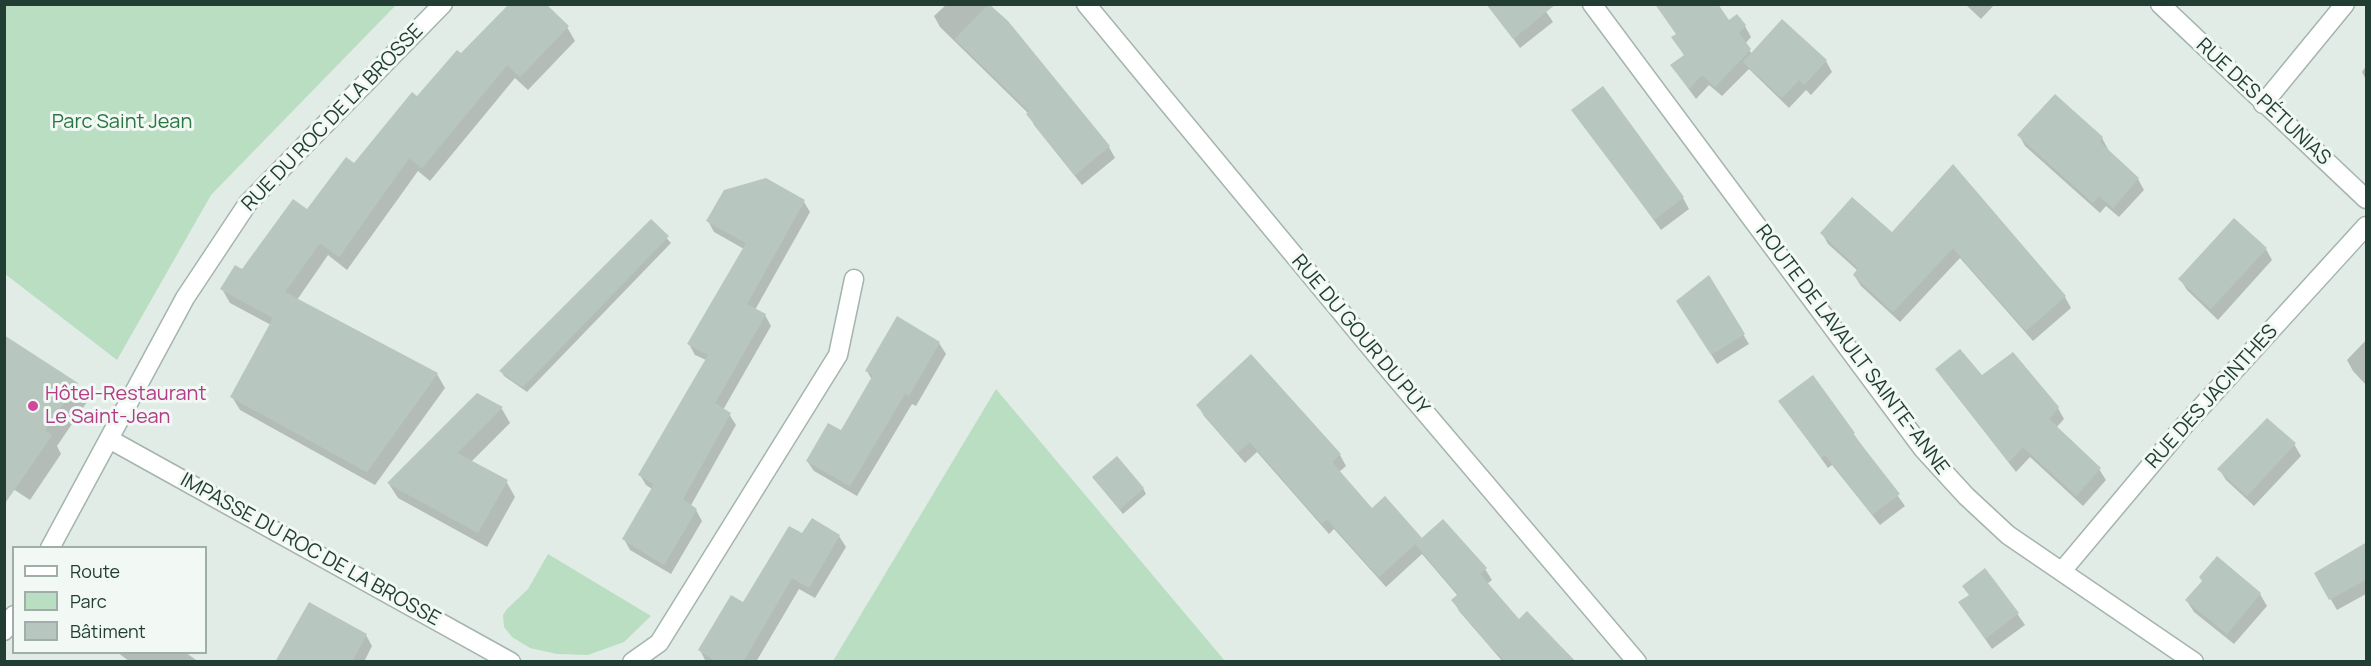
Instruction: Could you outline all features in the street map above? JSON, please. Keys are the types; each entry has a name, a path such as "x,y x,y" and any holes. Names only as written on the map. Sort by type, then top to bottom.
{"street":[{"name":"RUE DU ROC DE LA BROSSE","path":"51,546 185,298 248,203 443,4"},
{"name":"RUE DU GOUR DU PUY","path":"1086,4 1390,371 1637,662"},
{"name":"ROUTE DE LAVAULT SAINTE-ANNE","path":"1592,4 1923,449 1966,496 2008,535 2194,662"},
{"name":"RUE DES PÉTUNIAS","path":"2160,4 2367,200"},
{"path":"2263,104 2345,4"},
{"name":"RUE DES JACINTHES","path":"2062,571 2181,428 2367,225"},
{"path":"632,662 659,643 838,355 854,279"},
{"name":"IMPASSE DU ROC DE LA BROSSE","path":"109,439 511,662"},
{"path":"4,631 12,618"}],"green space":[{"name":"Parc Saint Jean","path":"4,5 396,5 211,195 117,360 5,274"},
{"path":"996,389 1076,484 1225,661 833,661"},
{"path":"548,554 651,616 624,642 588,655 557,654 530,648 512,637 504,627 503,615 528,589"}],"building":[{"path":"509,4 546,4 569,26 520,77 507,65 422,168 409,158 339,257 320,243 285,292 438,373 367,472 230,397 273,318 220,289 235,265 242,269 293,199 307,209 346,157 354,163 412,92 417,96 457,50 461,53"},
{"path":"989,4 1008,21 1110,146 1075,175 1026,114 1029,111 955,39"},
{"path":"1486,4 1556,4 1513,39"},
{"path":"1655,4 1718,4 1729,20 1737,14 1746,25 1739,33 1751,49 1715,87 1702,75 1689,89 1670,65 1684,55 1671,37 1676,34"},
{"path":"1782,19 1827,60 1804,85 1799,80 1782,98 1743,62"},
{"path":"1603,86 1684,197 1654,220 1571,110"},
{"path":"2055,94 2103,137 2100,142 2139,178 2113,208 2099,196 2093,203 2017,135"},
{"path":"1953,164 2066,296 2026,331 1953,248 1893,312 1853,275 1858,268 1820,233 1852,197 1892,232"},
{"path":"766,178 805,200 747,304 766,314 715,403 731,413 683,499 697,509 664,565 622,539 654,484 638,475 708,355 687,344 746,243 706,221 724,190"},
{"path":"2234,218 2267,248 2211,309 2178,279"},
{"path":"651,219 669,236 523,387 499,371"},
{"path":"1709,275 1745,334 1711,355 1676,301"},
{"path":"897,316 940,342 909,396 905,394 850,486 806,461 828,423 841,430 873,375 865,371"},
{"name":"Hôtel-Restaurant Le Saint-Jean","path":"4,335 78,383 45,430 52,435 4,505"},
{"path":"1960,349 1982,375 2013,352 2059,407 2049,419 2101,468 2076,496 2023,447 2009,462 1935,369"},
{"path":"1251,354 1341,454 1332,462 1372,508 1385,496 1422,538 1379,577 1327,519 1322,524 1250,442 1237,453 1196,405"},
{"path":"1813,375 1855,433 1853,434 1900,494 1872,515 1825,455 1821,458 1778,401"},
{"path":"477,393 503,407 457,453 508,480 478,533 387,483"},
{"path":"2267,418 2296,443 2247,496 2217,469"},
{"path":"1117,456 1144,488 1120,509 1092,477"},
{"path":"812,518 840,535 809,588 792,578 743,662 717,662 698,650 731,595 743,602 789,526 802,533"},
{"path":"1443,519 1487,568 1480,574 1519,619 1527,611 1576,662 1506,662 1490,646 1451,600 1458,594 1415,544"},
{"path":"2367,542 2367,579 2329,600 2314,573"},
{"path":"2217,556 2261,593 2227,634 2185,600 2202,581 2199,577"},
{"path":"1985,568 2019,613 1985,639 1958,602 1969,595 1962,586"},
{"path":"309,602 367,634 352,662 275,662"}],"place":[{"name":"Hôtel-Restaurant Le Saint-Jean","path":"33,406"}]}
